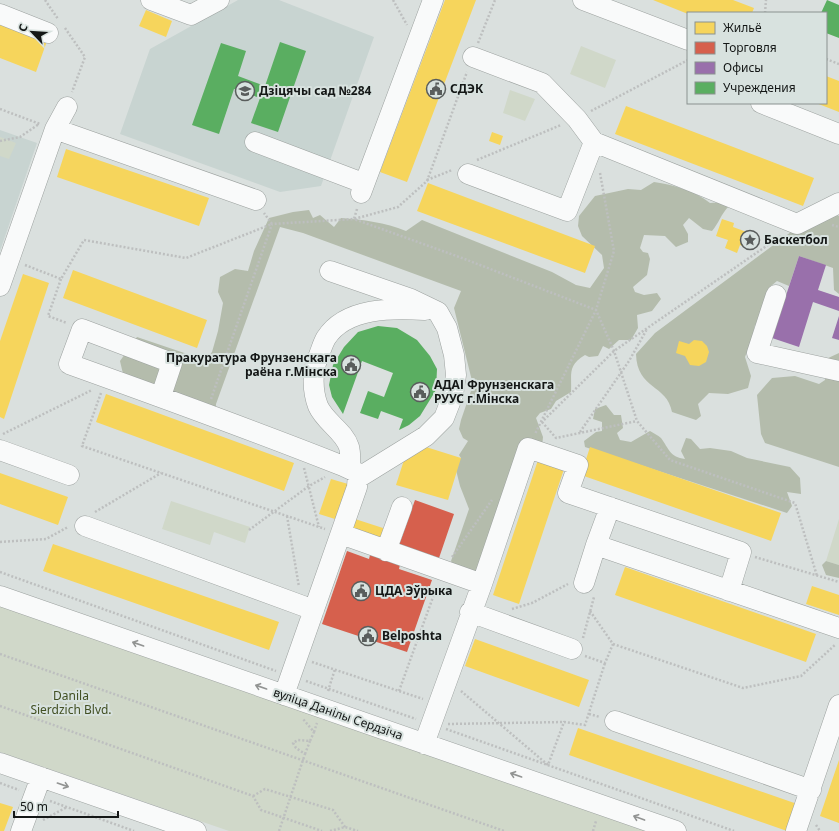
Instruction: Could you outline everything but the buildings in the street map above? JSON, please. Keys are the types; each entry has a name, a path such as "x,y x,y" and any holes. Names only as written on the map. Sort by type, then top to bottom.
{"street":[{"path":"151,0 191,15 219,0"},
{"path":"256,142 362,188 433,0"},
{"path":"583,0 687,40"},
{"path":"0,14 48,33"},
{"path":"473,57 542,83 576,118 594,142 797,224 839,203"},
{"path":"764,104 839,134"},
{"path":"0,286 48,126 66,107"},
{"path":"48,126 256,200"},
{"path":"468,174 567,211 594,142"},
{"path":"330,271 411,299 438,312 447,328 454,355 456,375 453,395 444,418 426,436 354,474"},
{"path":"776,295 757,353 839,371"},
{"path":"284,695 298,657 311,608 357,487 349,448 344,437 318,407 313,388 316,363 326,338 337,326 360,314 388,309 438,312"},
{"path":"161,396 172,363 82,329 69,364 206,412 354,474"},
{"path":"424,744 448,679 478,615 482,584 528,448 578,465 568,493 741,552 728,590"},
{"path":"0,450 69,475"},
{"path":"386,551 402,507"},
{"path":"588,584 596,546 610,507"},
{"path":"85,526 311,608"},
{"path":"340,534 482,584"},
{"path":"596,546 839,628"},
{"name":"вуліца Данілы Сердзіча","path":"1,587 284,695 326,698 424,744 676,831"},
{"path":"478,615 578,647"},
{"path":"796,831 839,705"},
{"path":"614,721 811,790"},
{"path":"0,763 196,831"},
{"path":"21,831 41,777"}],"path":[{"path":"45,0 85,57 66,107"},
{"path":"393,0 416,43"},
{"path":"82,329 48,316 61,279 84,240 186,258 272,224 354,219 398,207 427,181 495,0"},
{"path":"765,12 766,0"},
{"path":"827,59 839,64"},
{"path":"0,109 48,126"},
{"path":"0,141 20,137 48,126"},
{"path":"542,422 596,310 614,251 594,142"},
{"path":"354,219 362,188"},
{"path":"256,200 272,224"},
{"path":"354,219 462,258 596,310 614,351 637,421 670,460 796,503 817,576"},
{"path":"826,222 832,221"},
{"path":"206,412 272,224"},
{"path":"542,422 614,351 797,224"},
{"path":"9,259 61,279"},
{"path":"580,432 629,361 648,327"},
{"path":"0,435 97,388"},
{"path":"101,391 82,446 340,534"},
{"path":"542,422 556,438 637,421"},
{"path":"303,464 319,527"},
{"path":"249,530 309,486 331,475 354,474"},
{"path":"399,691 442,571 496,493"},
{"path":"287,516 300,595 311,608"},
{"path":"741,552 839,582"},
{"path":"1,587 1,573 291,676 326,698 432,724 734,831"},
{"path":"478,615 532,603 588,584 590,611 578,647 606,664"},
{"path":"590,611 613,644 743,688 801,676 839,641"},
{"path":"432,724 564,722 585,726 613,644"},
{"path":"0,654 504,831"},
{"path":"298,657 439,704"},
{"path":"279,831 282,818 314,732 303,719 304,717 320,716 335,669"},
{"path":"448,679 548,765"},
{"path":"0,706 253,796 261,810 322,831"},
{"path":"548,765 564,722"},
{"path":"305,754 296,748 294,743 298,740 310,741"},
{"path":"0,783 134,831"},
{"path":"253,796 265,789 333,810 345,827"},
{"path":"593,831 594,826 597,831"},
{"path":"330,831 345,827 358,831"}],"shaded area":[{"name":"Дзіцячы сад №284","path":"238,0 279,0 374,37 321,186 280,192 120,134 150,49"},
{"path":"0,130 37,143 0,251"}],"green space":[{"path":"581,46 616,60 605,88 570,74"},
{"path":"510,90 535,99 525,121 503,113"},
{"path":"0,137 16,143 9,159 0,156"},
{"path":"654,182 684,189 698,195 710,203 726,202 729,206 712,231 703,229 689,218 683,225 688,234 688,242 676,247 665,236 644,235 640,248 643,252 648,253 650,259 647,275 633,287 635,292 644,295 657,293 661,299 652,311 637,315 638,328 631,340 619,340 609,349 603,346 598,356 589,357 585,355 579,359 573,367 571,375 571,392 556,401 551,409 540,413 536,418 543,437 541,457 535,459 489,592 455,569 451,561 469,509 460,486 455,466 461,458 459,455 468,441 463,438 459,429 473,385 454,308 461,291 303,233 280,227 216,404 216,421 124,378 120,361 137,337 205,360 212,352 218,331 223,303 218,292 220,277 235,269 248,271 254,251 269,218 309,210 313,218 320,215 334,227 341,218 382,223 406,231 422,220 552,272 576,285 590,288 604,268 602,255 582,236 578,226 579,216 595,196 628,189 641,190"},
{"path":"835,214 839,216 839,294 834,290 833,268 799,256 789,286 777,281 771,286 769,299 761,323 755,325 751,342 745,357 751,376 748,388 728,394 709,393 698,404 701,416 696,420 672,412 669,403 664,396 641,374 636,354 655,333 795,229"},
{"path":"839,353 839,467 765,443 761,434 757,395 772,378 795,376 819,384 825,380 826,359"},
{"path":"606,405 614,415 621,415 623,428 617,433 620,440 631,442 650,431 661,438 670,452 680,458 685,459 681,451 686,438 691,439 700,449 710,448 731,451 747,458 790,467 800,478 801,494 787,492 792,506 787,513 585,447 584,441 596,432 602,431 602,422 593,419 595,409"},
{"path":"171,501 250,527 245,543 214,532 210,545 162,529"},
{"path":"839,519 839,565 826,561"},
{"path":"826,561 839,565 839,578 826,575 822,565"},
{"name":"Danila Sierdzich Blvd.","path":"0,603 654,831 229,831 0,752"}],"place":[{"name":"СДЭК","path":"436,89"},
{"name":"Дзіцячы сад №284","path":"245,91"},
{"name":"Баскетбол","path":"750,240"},
{"name":"Пракуратура Фрунзенскага раёна г.Мінска","path":"351,365"},
{"name":"АДАІ Фрунзенскага РУУС г.Мінска","path":"420,392"},
{"name":"ЦДА Эўрыка","path":"361,591"},
{"name":"Belposhta","path":"368,636"}]}
